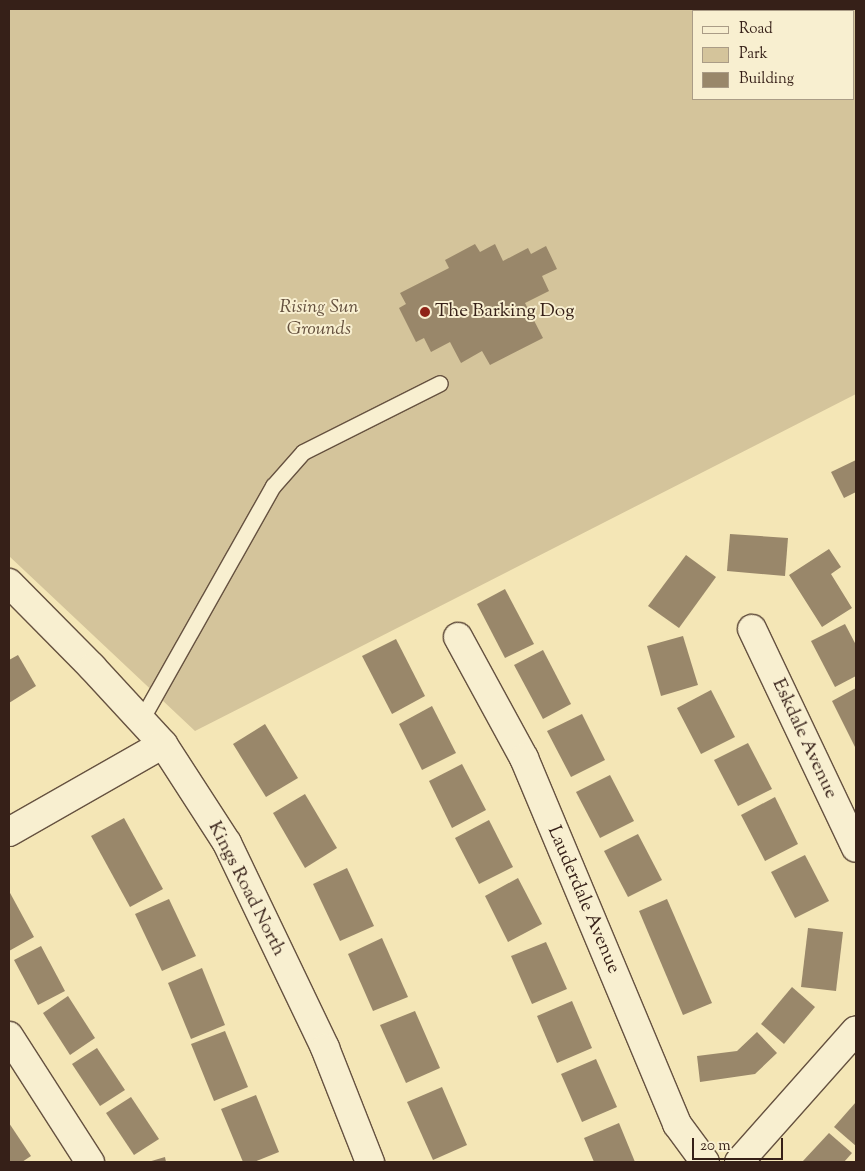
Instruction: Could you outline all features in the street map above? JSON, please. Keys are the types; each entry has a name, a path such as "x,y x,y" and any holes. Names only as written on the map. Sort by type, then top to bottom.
{"street":[{"name":"Kings Road North","path":"13,596 163,744 226,843 325,1048 370,1162"},
{"name":"Eskdale Avenue","path":"752,629 856,848"},
{"name":"Lauderdale Avenue","path":"458,637 524,758 676,1124 705,1162"},
{"path":"9,832 163,744"},
{"path":"739,1162 856,1030"},
{"path":"9,1036 90,1162"}],"lane":[{"path":"140,720 273,486 303,452 440,382"}],"green space":[{"name":"Rising Sun Grounds","path":"9,9 856,9 856,394 195,731 9,556"}],"building":[{"path":"475,244 480,252 495,244 503,261 528,248 531,254 546,246 557,269 542,276 549,291 525,303 543,338 490,365 482,351 461,363 450,342 431,352 424,338 416,342 399,308 406,304 400,293 449,268 445,260"},
{"path":"856,460 856,492 844,498 831,472"},
{"path":"730,534 788,538 785,576 727,571"},
{"path":"829,549 841,567 831,574 852,608 822,627 789,575"},
{"path":"686,555 716,577 679,628 648,606"},
{"path":"505,589 534,644 505,658 477,604"},
{"path":"845,624 856,645 856,676 835,687 811,641"},
{"path":"683,636 698,685 661,696 647,646"},
{"path":"396,639 425,696 392,714 362,656"},
{"path":"543,650 571,704 543,719 514,665"},
{"path":"18,655 36,686 9,703 9,660"},
{"path":"856,688 856,749 832,701"},
{"path":"711,690 735,737 701,754 677,708"},
{"path":"432,706 456,753 422,770 399,724"},
{"path":"582,714 605,760 571,777 547,731"},
{"path":"265,724 298,778 266,797 233,744"},
{"path":"748,743 772,789 738,806 714,760"},
{"path":"462,764 486,810 452,828 429,781"},
{"path":"610,775 634,821 600,838 576,792"},
{"path":"305,794 337,848 305,868 273,813"},
{"path":"775,797 798,844 765,861 741,815"},
{"path":"124,818 163,889 130,907 91,836"},
{"path":"489,820 513,867 479,884 455,838"},
{"path":"638,834 662,880 628,897 604,851"},
{"path":"805,855 829,901 795,918 771,872"},
{"path":"347,868 374,926 340,941 313,884"},
{"path":"518,878 542,924 508,942 485,896"},
{"path":"9,891 34,937 9,951"},
{"path":"169,899 196,956 162,971 135,914"},
{"path":"667,899 712,1003 683,1015 639,911"},
{"path":"808,928 843,932 836,991 801,987"},
{"path":"382,938 408,997 373,1011 348,954"},
{"path":"546,942 567,989 532,1004 511,956"},
{"path":"41,946 65,991 38,1005 14,960"},
{"path":"202,968 225,1025 191,1039 168,983"},
{"path":"792,987 815,1007 784,1044 761,1024"},
{"path":"68,996 95,1038 70,1055 43,1013"},
{"path":"572,1001 592,1048 557,1063 537,1016"},
{"path":"415,1011 440,1068 406,1083 380,1025"},
{"path":"225,1031 248,1087 214,1101 191,1044"},
{"path":"757,1032 777,1053 755,1074 700,1082 697,1056 737,1051"},
{"path":"97,1048 125,1090 100,1106 72,1064"},
{"path":"596,1059 617,1107 582,1122 561,1074"},
{"path":"442,1087 467,1145 433,1160 407,1102"},
{"path":"256,1095 279,1152 254,1162 243,1162 221,1109"},
{"path":"131,1097 159,1139 134,1155 106,1113"},
{"path":"856,1102 856,1146 834,1127"},
{"path":"9,1123 31,1156 22,1162 9,1162"},
{"path":"619,1123 635,1162 594,1162 584,1138"},
{"path":"829,1133 852,1153 844,1162 802,1162"},
{"path":"165,1157 166,1162 148,1162"}],"place":[{"name":"The Barking Dog","path":"425,312"}]}
